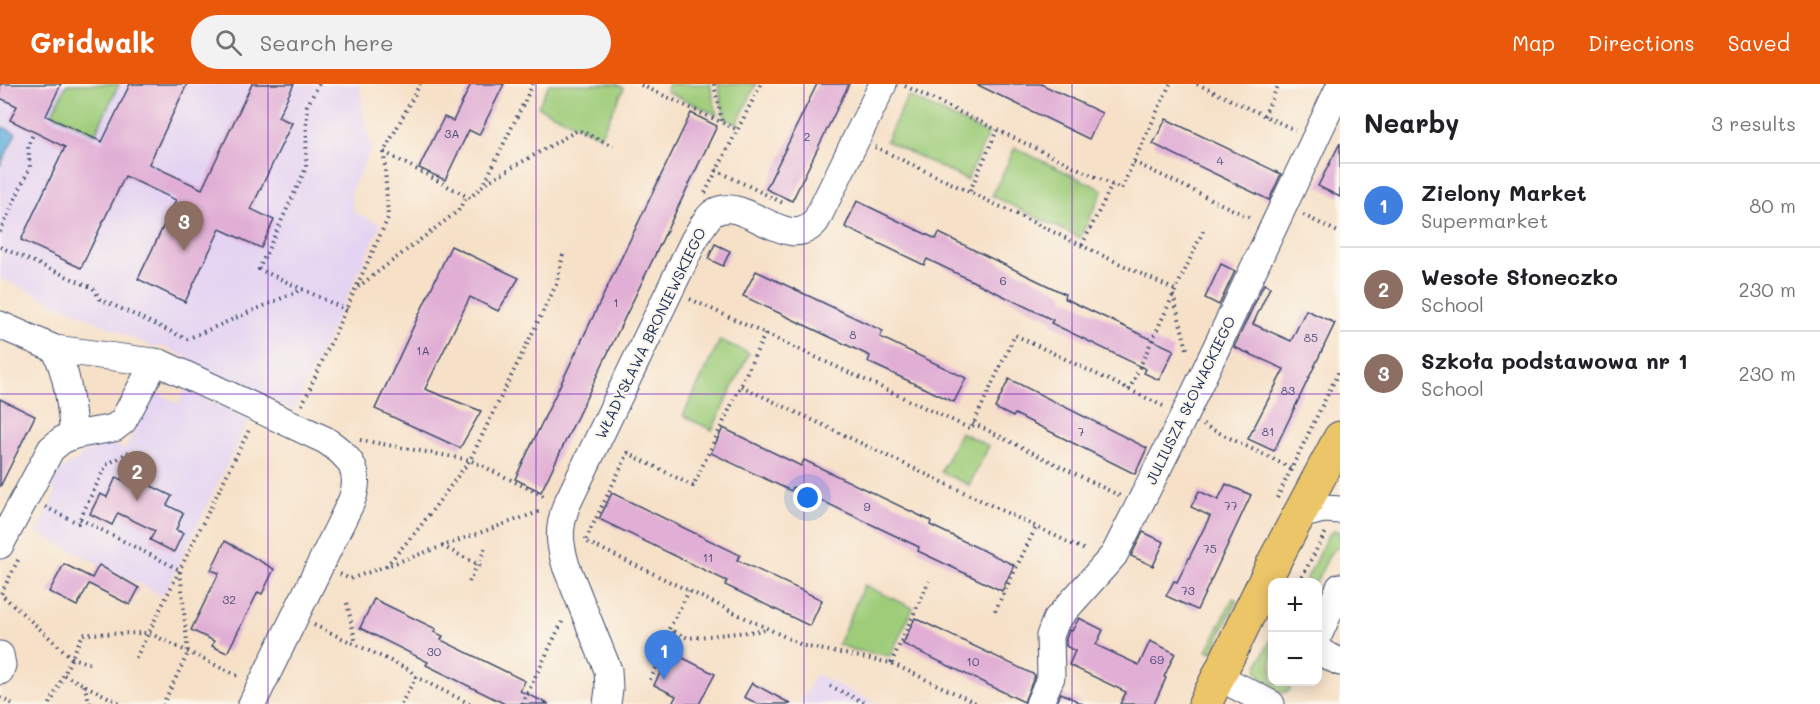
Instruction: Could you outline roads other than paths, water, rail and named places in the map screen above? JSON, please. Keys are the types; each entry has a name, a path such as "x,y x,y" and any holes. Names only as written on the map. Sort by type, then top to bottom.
{"main road":[{"path":"1212,690 1276,558 1322,518 1323,470 1340,438"}],"street":[{"name":"WŁADYSŁAWA BRONIEWSKIEGO","path":"607,704 608,670 566,566 561,548 560,526 554,508 705,222 713,213 732,208 784,230 806,230 811,227 883,84"},
{"name":"JULIUSZA SŁOWACKIEGO","path":"1039,704 1051,677 1051,629 1086,584 1114,555 1184,416 1340,86"},
{"path":"0,325 55,349 155,362 325,440 344,454 354,471 355,492 250,693"},
{"path":"55,349 64,375 74,435"},
{"path":"10,550 51,449 62,440 74,435 114,429 123,422 155,362"},
{"path":"1323,470 1332,491 1340,500"},
{"path":"1319,632 1340,587"},
{"path":"1322,653 1340,662"},
{"path":"0,655 2,665 0,671"},
{"path":"1212,690 1271,704"}],"water":[{"path":"0,126 16,133 0,166"}],"place":[{"name":"Szkoła podstawowa nr 1","path":"184,251"},
{"name":"Wesołe Słoneczko","path":"137,501"},
{"name":"Zielony Market","path":"664,680"}]}
